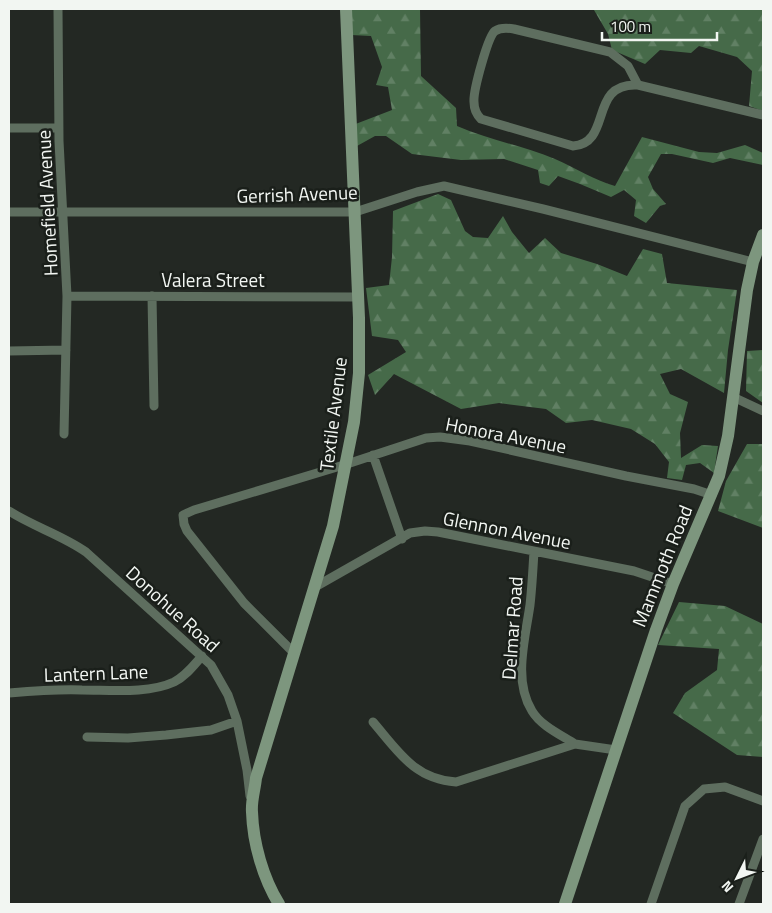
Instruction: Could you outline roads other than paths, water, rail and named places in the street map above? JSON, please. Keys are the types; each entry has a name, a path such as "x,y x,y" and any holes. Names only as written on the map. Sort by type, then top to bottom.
{"main road":[{"name":"Textile Avenue","path":"279,904 273,895 256,846 252,811 256,778 333,526 347,464 359,373 359,297 346,9"},
{"name":"Mammoth Road","path":"565,904 674,584 712,495 725,453 739,361 742,320 753,262 763,235"}],"street":[{"name":"Homefield Avenue","path":"58,9 59,128 67,296 64,434"},
{"path":"638,85 628,66 610,52 514,29 501,29 495,31 488,41 474,94 474,107 481,120 568,145 583,145 590,139 595,132 608,98 614,90 622,85 638,85 763,115"},
{"path":"9,128 59,128"},
{"name":"Gerrish Avenue","path":"9,212 355,212 417,192 444,186 544,209 753,262"},
{"name":"Valera Street","path":"67,296 359,297"},
{"path":"152,296 154,406"},
{"path":"9,351 66,350"},
{"path":"733,397 763,411"},
{"name":"Honora Avenue","path":"294,653 244,603 187,531 183,516 194,510 426,438 452,438 694,489 712,495"},
{"path":"373,455 402,539"},
{"name":"Donohue Road","path":"9,511 86,552 211,665 221,681 237,721 248,770 252,811"},
{"name":"Glennon Avenue","path":"315,587 410,534 425,531 634,571 674,584"},
{"name":"Delmar Road","path":"534,551 533,576 521,677 525,697 533,713 575,744"},
{"name":"Lantern Lane","path":"9,693 131,690 165,685 174,682 186,674 202,656"},
{"path":"87,737 128,738 166,735 211,730 237,721"},
{"path":"373,722 401,755 416,769 428,776 447,782 456,782 575,744 616,750"},
{"path":"651,904 685,806 704,789 725,787 763,801"},
{"path":"739,904 763,839"}]}
